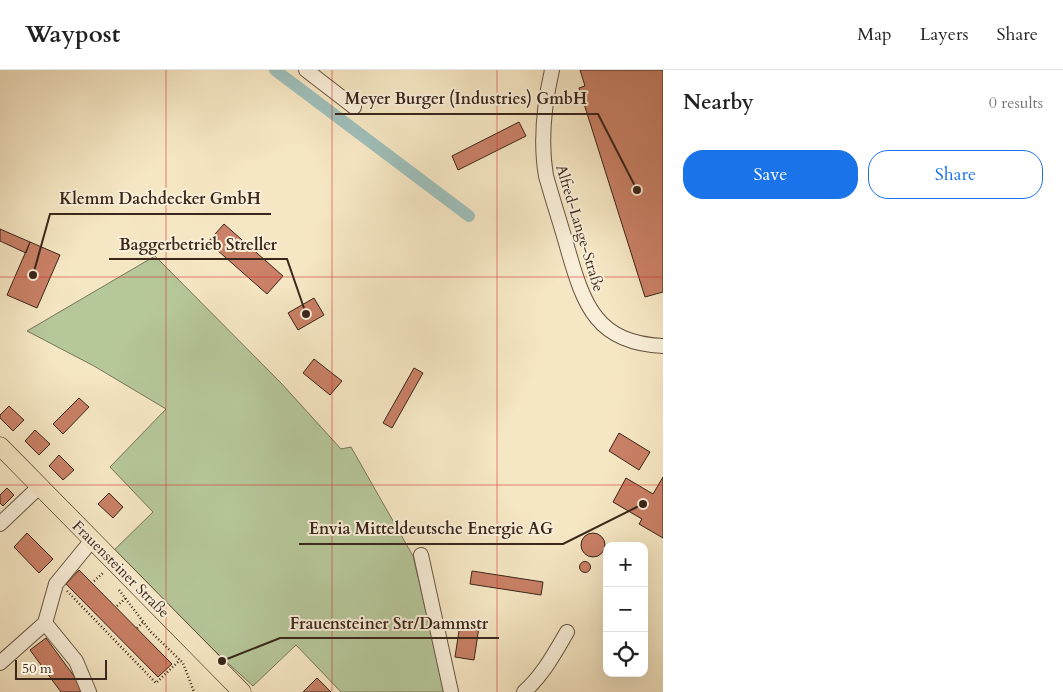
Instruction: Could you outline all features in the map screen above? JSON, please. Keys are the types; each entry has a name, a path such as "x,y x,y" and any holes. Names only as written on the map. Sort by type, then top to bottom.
{"main road":[{"name":"Frauensteiner Straße","path":"0,446 242,692"}],"street":[{"path":"306,70 354,107"},
{"name":"Alfred-Lange-Straße","path":"552,70 544,113 544,162 546,176 581,293 593,314 616,335 637,343 663,346"},
{"path":"0,524 40,486"},
{"path":"0,663 45,622 56,584 92,540"},
{"path":"421,555 451,692"},
{"path":"45,622 76,661 89,692"},
{"path":"524,692 547,667 567,632"}],"path":[{"path":"94,581 104,572 109,578"},
{"path":"61,578 67,592 156,683 180,660"},
{"path":"115,585 143,622 180,660 187,670 194,692"},
{"path":"117,606 126,598"},
{"path":"137,628 143,622"}],"green space":[{"path":"155,256 281,383 341,449 351,447 413,556 444,692 341,692 296,645 253,686 109,555 153,512 110,467 166,409 94,366 27,331"}],"building":[{"path":"580,70 663,70 663,292 645,297 579,88 585,86"},
{"path":"519,122 526,136 458,170 452,156"},
{"path":"224,224 283,276 267,294 208,242"},
{"path":"0,229 30,242 26,253 0,241"},
{"path":"30,242 60,255 37,308 7,295"},
{"path":"314,298 324,315 298,330 288,313"},
{"path":"314,359 342,381 330,395 303,373"},
{"path":"414,368 423,373 392,428 383,423"},
{"path":"79,398 89,407 63,434 53,424"},
{"path":"9,406 24,420 13,431 0,418 0,415"},
{"path":"35,430 50,444 39,455 25,441"},
{"path":"619,433 650,452 639,470 609,451"},
{"path":"59,455 74,470 63,480 49,466"},
{"path":"663,477 663,538 639,524 642,519 613,502 626,478 653,494"},
{"path":"7,488 14,495 3,506 0,503 0,495"},
{"path":"109,493 123,507 113,518 98,504"},
{"path":"27,533 53,559 39,573 14,547"},
{"path":"588,534 598,534 604,540 603,551 598,556 588,556 582,550 582,540"},
{"path":"583,562 587,562 590,567 589,571 583,572 580,569 580,565"},
{"path":"79,570 172,664 158,677 66,584"},
{"path":"472,571 543,582 541,595 470,584"},
{"path":"460,624 479,627 474,660 455,657"},
{"path":"46,638 84,692 61,692 30,650"},
{"path":"317,678 331,692 303,692"}],"waterway":[{"path":"275,70 469,216"}],"place":[{"name":"Meyer Burger (Industries) GmbH","path":"637,190"},
{"name":"Klemm Dachdecker GmbH","path":"33,275"},
{"name":"Baggerbetrieb Streller","path":"306,314"},
{"name":"Envia Mitteldeutsche Energie AG","path":"643,504"},
{"name":"Frauensteiner Str/Dammstr","path":"222,661"}]}
